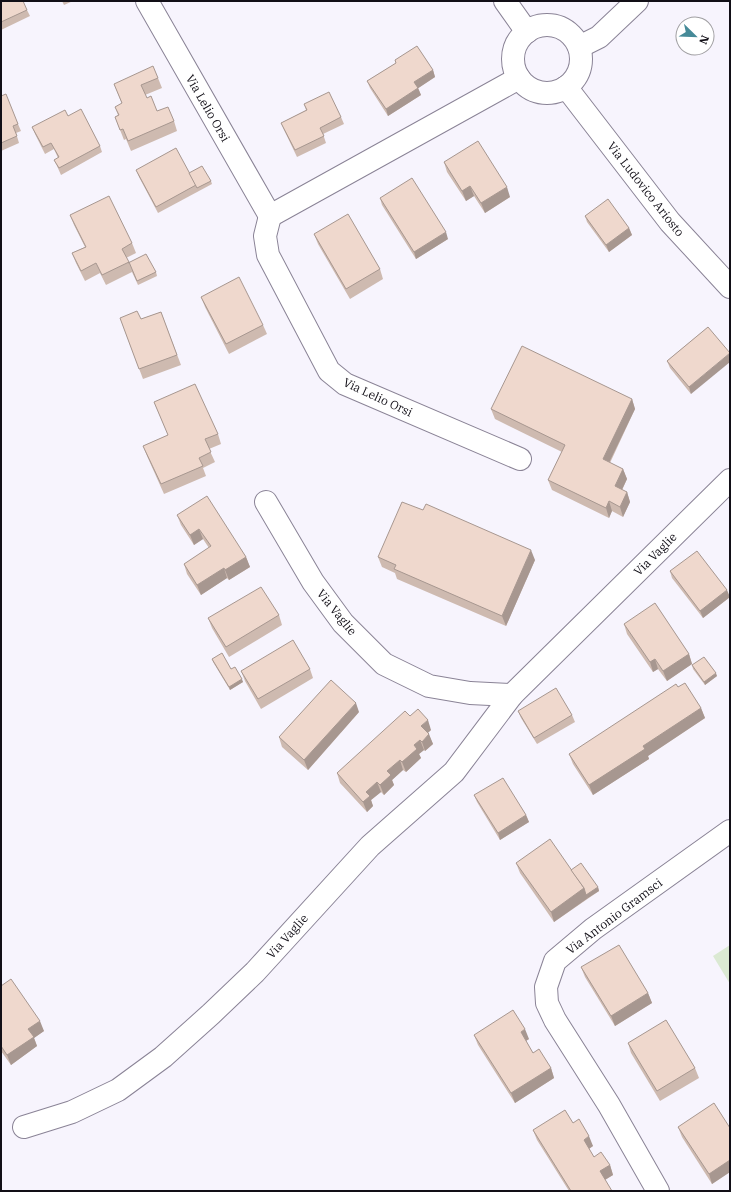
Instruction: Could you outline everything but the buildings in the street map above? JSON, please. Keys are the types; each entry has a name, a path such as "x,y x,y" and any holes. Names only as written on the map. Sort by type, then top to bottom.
{"street":[{"name":"Via Lelio Orsi","path":"147,1 270,216 265,236 268,255 329,371 345,384 520,459"},
{"path":"505,1 527,32"},
{"path":"579,47 599,37 637,1"},
{"path":"536,26 557,26 574,38 579,47 581,58 579,69 574,79 566,87 556,92 546,93 536,91 526,86 514,69 513,58 519,39 536,26"},
{"path":"270,216 519,78"},
{"name":"Via Ludovico Ariosto","path":"566,87 670,222 730,287"},
{"name":"Via Vaglie","path":"24,1127 72,1112 118,1090 163,1057 255,972 370,846 454,772 512,695 730,480"},
{"name":"Via Vaglie","path":"266,502 314,582 343,623 384,664 429,686 470,693 512,695"},
{"name":"Via Antonio Gramsci","path":"658,1191 608,1105 555,1020 548,1003 546,987 554,961 593,928 730,831"}],"green space":[{"path":"730,945 730,984 713,956"}]}
